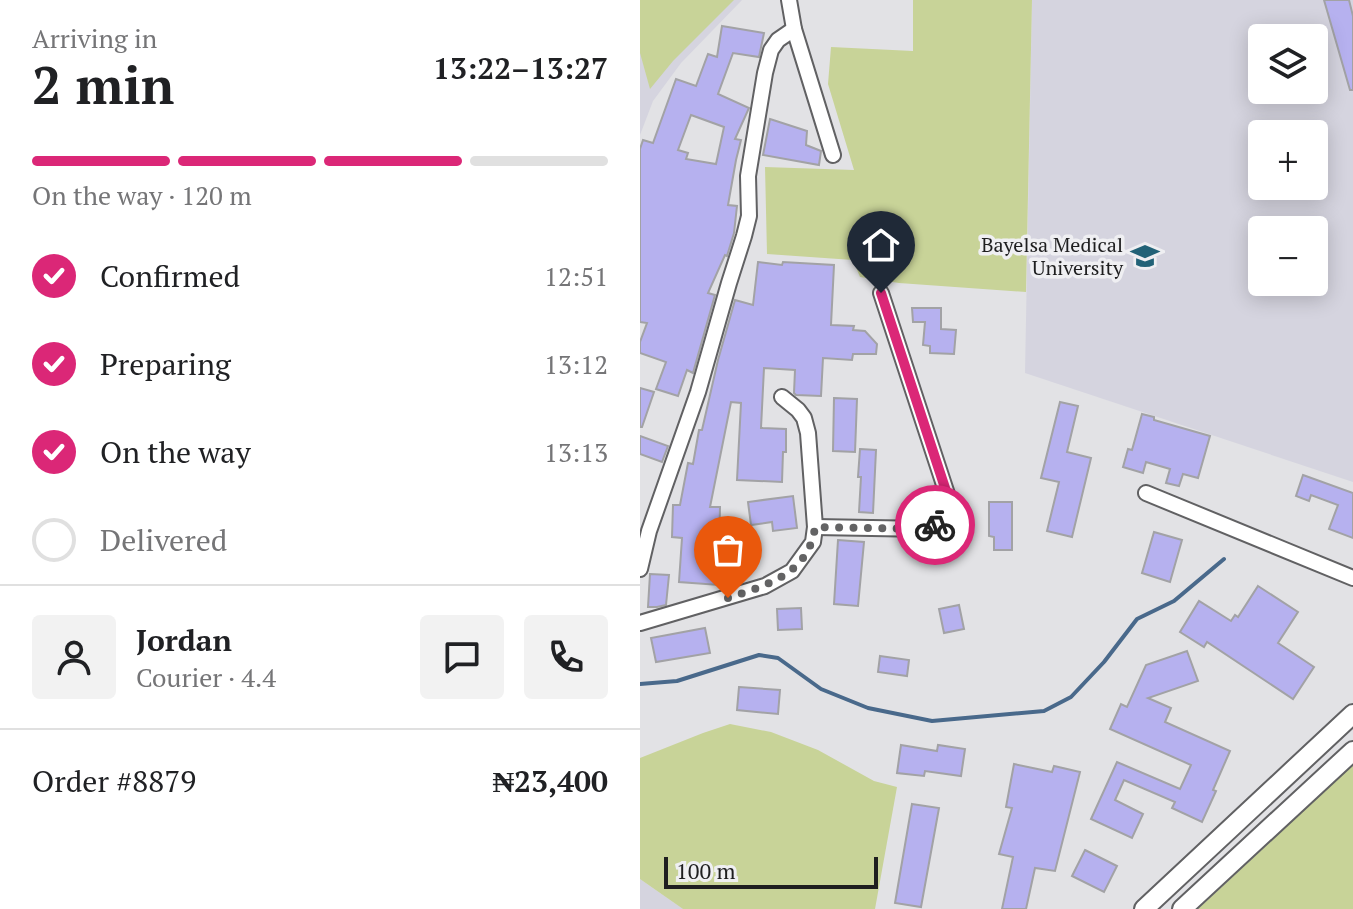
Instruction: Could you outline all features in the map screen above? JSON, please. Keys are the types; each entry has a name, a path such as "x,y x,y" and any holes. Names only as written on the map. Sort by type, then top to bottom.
{"main road":[{"path":"1144,909 1353,714"},
{"path":"1182,909 1353,751"}],"street":[{"path":"789,0 794,29 833,155"},
{"path":"640,569 649,531 698,392 744,236 749,216 748,176 771,50 778,40 794,29"},
{"path":"815,527 928,529 942,522 948,511 948,497 881,293"},
{"path":"640,623 765,586 792,571 813,542 815,527 808,433 804,418 782,397"},
{"path":"1146,493 1353,578"}],"shaded area":[{"path":"640,0 742,0 681,63 653,101 640,135"},
{"name":"Bayelsa Medical University","path":"1032,0 1353,0 1353,482 1025,373"},
{"path":"640,879 683,909 640,909"}],"green space":[{"path":"640,0 734,0 673,61 650,89 640,53"},
{"path":"913,0 1032,0 1026,292 899,283 860,277 853,260 767,254 765,167 854,170 828,84 831,47 913,51"},
{"path":"730,724 771,732 818,750 874,781 897,787 875,909 683,909 640,879 640,758"},
{"path":"1353,765 1353,909 1198,909"}],"building":[{"path":"1324,0 1349,0 1353,16 1353,90 1350,90"},
{"path":"722,26 764,33 759,57 733,53 718,94 749,108 735,139 741,140 728,205 737,206 734,233 727,256 708,293 715,295 693,373 687,370 678,396 656,389 666,362 640,353 640,342 647,323 640,322 640,149 643,140 653,143 676,79 696,86 708,54 717,57","holes":["691,115 724,127 716,164 686,159 688,153 678,150"]},
{"path":"770,119 807,131 806,145 821,151 819,165 763,155"},
{"path":"758,262 834,265 831,325 854,326 853,330 865,331 877,344 876,354 853,354 852,360 823,358 821,396 794,393 795,370 764,368 761,428 786,429 782,482 737,480 741,403 731,402 710,507 720,507 719,585 679,582 682,538 672,537 673,505 680,505 688,463 693,464 699,430 702,430 735,300 753,305"},
{"path":"912,308 941,308 941,329 956,330 954,354 930,353 930,346 923,345 925,322 913,322"},
{"path":"640,388 654,392 642,427 640,427"},
{"path":"834,398 857,399 855,452 833,451"},
{"path":"1060,402 1078,406 1067,452 1091,458 1072,537 1047,531 1059,482 1041,478"},
{"path":"1142,414 1210,436 1198,478 1183,474 1179,486 1166,483 1170,469 1146,462 1143,473 1123,467 1128,449 1132,450"},
{"path":"640,436 668,446 662,462 640,454"},
{"path":"860,449 876,450 873,513 859,512"},
{"path":"1303,475 1353,493 1353,538 1329,529 1338,505 1311,495 1309,501 1296,496"},
{"path":"793,496 797,528 773,531 772,522 751,525 748,502"},
{"path":"989,502 1012,502 1012,550 994,550 994,537 989,536"},
{"path":"1154,532 1182,540 1170,582 1142,573"},
{"path":"838,540 864,542 858,606 834,604"},
{"path":"650,574 669,575 666,605 648,607"},
{"path":"1258,586 1298,612 1278,643 1314,667 1293,699 1207,642 1204,647 1180,632 1199,601 1231,621 1235,615 1238,617"},
{"path":"959,605 964,629 944,633 939,609"},
{"path":"801,608 802,629 778,630 777,609"},
{"path":"705,628 710,653 656,662 651,638"},
{"path":"1187,651 1198,681 1148,698 1171,708 1165,722 1230,751 1202,822 1172,808 1175,802 1124,780 1115,800 1143,814 1132,838 1091,819 1117,762 1180,789 1191,765 1110,729 1121,704 1127,707 1146,665"},
{"path":"880,656 909,660 907,676 878,672"},
{"path":"739,687 780,690 778,714 737,710"},
{"path":"901,745 937,751 938,745 965,749 961,776 925,771 924,776 897,773"},
{"path":"1014,764 1052,772 1054,766 1080,772 1055,871 1035,868 1026,909 1002,909 1013,857 999,854 1012,808 1006,807"},
{"path":"912,804 939,808 921,907 895,903"},
{"path":"1085,850 1117,866 1104,892 1072,876"}],"waterway":[{"path":"640,684 677,681 759,655 778,658 821,689 868,708 932,721 1044,711 1071,697 1104,662 1137,619 1174,601 1224,559"}],"way so far":[{"path":"728,598 765,586 792,571 813,542 815,527 928,529 935,525"}],"place":[{"name":"Bayelsa Medical University","path":"1145,256"}],"route":[{"path":"881,293 948,497 948,511 942,522 935,525"}]}
